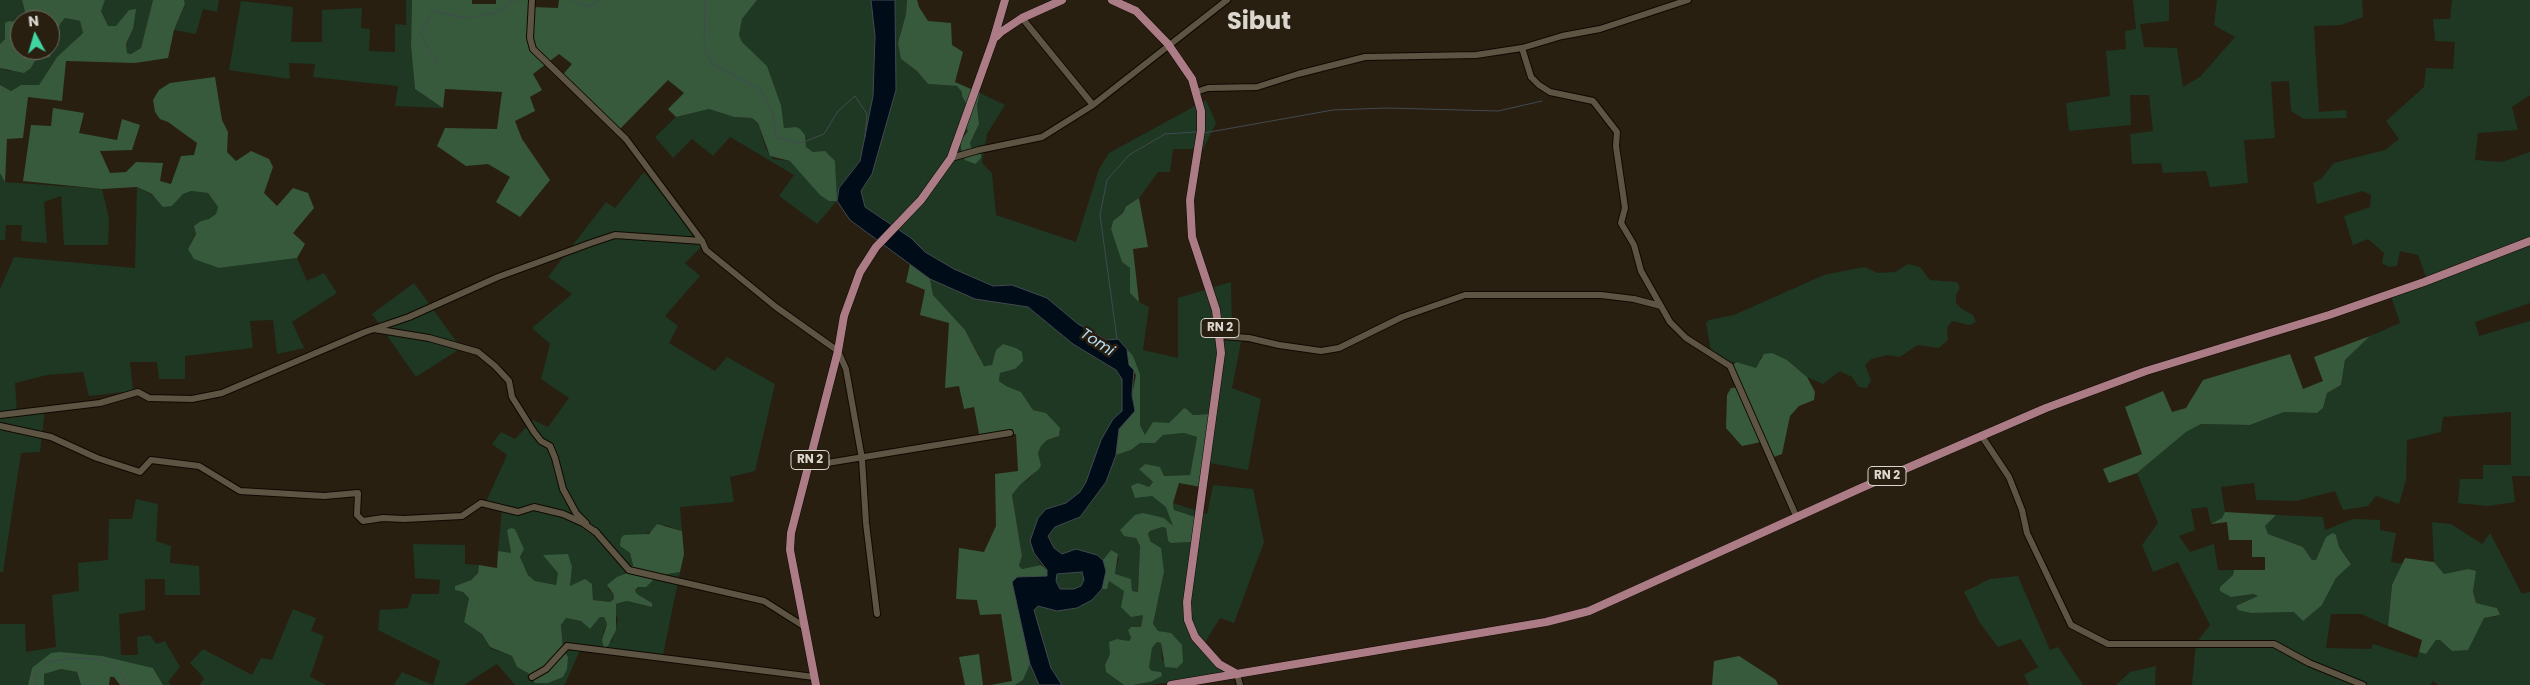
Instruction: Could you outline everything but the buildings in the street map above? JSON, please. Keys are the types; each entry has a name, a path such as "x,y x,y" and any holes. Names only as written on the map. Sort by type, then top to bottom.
{"main road":[{"path":"993,41 1005,0"},
{"name":"RN 2","path":"815,681 790,550 793,525 838,351 844,316 860,272 879,243 926,194 951,158 993,41 1000,32 1022,18 1062,0"},
{"name":"RN 2","path":"1112,0 1136,11 1168,44 1192,79 1196,92 1201,121 1190,200 1192,236 1216,310 1221,336 1220,362 1187,602 1188,620 1195,637 1219,664 1237,674"},
{"name":"RN 2","path":"1172,685 1568,618 1608,604 1981,435 2046,408 2146,370 2329,315 2424,282 2530,241"}],"street":[{"path":"532,0 530,38 533,49 626,139 702,241 706,250 744,282 838,351 846,369 862,459 866,523 878,614"},
{"path":"951,158 1042,137 1093,105 1168,44 1227,0"},
{"path":"1196,92 1208,88 1256,87 1365,57 1476,55 1522,48 1562,36 1600,29 1688,0"},
{"path":"1022,18 1093,105"},
{"path":"1522,48 1531,77 1539,85 1550,92 1593,101 1617,132 1616,146 1625,208 1621,223 1634,245 1642,271 1670,322 1686,338 1730,366 1797,518"},
{"path":"0,416 100,403 138,392 150,398 192,399 222,393 558,254 615,235 702,241"},
{"path":"1221,336 1249,338 1279,345 1321,350 1339,348 1402,317 1465,295 1602,295 1634,299 1661,306"},
{"path":"373,329 429,338 478,352 496,366 509,380 512,396 534,432 541,441 550,446 563,489 576,513 597,533 629,570 764,601 805,627"},
{"path":"0,426 50,437 97,458 140,472 151,460 199,466 240,492 324,496 358,493 357,515 363,521 383,518 404,520 462,516 481,503 518,512 534,507 563,514 583,523 597,533"},
{"path":"809,466 1010,434"},
{"path":"1981,435 2009,477 2022,510 2027,532 2071,625 2108,644 2274,644 2309,663 2363,685"},
{"path":"532,677 546,669 567,646 815,681"},
{"path":"1237,674 1240,685"}],"green space":[{"path":"0,0 22,0 25,10 10,10 10,21 5,39 0,44"},
{"path":"22,0 105,0 101,11 108,26 116,26 129,10 136,9 133,29 126,44 127,53 131,54 141,48 153,0 184,0 185,4 174,30 168,58 135,63 66,61 62,101 28,97 23,138 7,139 5,182 0,173 0,85 11,91 21,85 39,85 55,60 60,60 60,54 83,33 80,21 65,18 60,24 60,10 24,10"},
{"path":"105,0 153,0 141,48 131,54 127,53 126,45 133,29 129,10 116,27 107,26 101,11"},
{"path":"184,0 219,0 217,12 203,9 196,34 174,30 185,5"},
{"path":"406,0 412,0 411,46 415,89 443,108 395,106 398,86 313,77 315,64 289,63 290,79 229,70 241,1 293,7 291,42 322,42 322,10 362,8 361,28 370,29 369,51 395,52 395,24 406,25"},
{"path":"412,0 472,0 472,4 496,4 496,0 533,0 533,7 558,8 559,0 757,0 742,19 739,35 742,42 767,66 781,105 784,128 796,127 800,129 805,135 806,147 813,152 825,151 835,161 837,201 829,201 820,195 790,161 770,156 758,123 752,118 734,117 709,109 676,117 668,109 684,93 668,80 618,131 559,79 572,64 559,54 533,74 542,90 530,97 535,111 515,121 522,139 550,180 520,217 496,202 510,177 488,164 466,166 437,146 445,128 497,129 502,92 445,89 443,108 415,89 411,46"},
{"path":"757,0 871,0 875,36 873,96 860,161 839,187 837,201 817,224 779,196 794,175 730,137 713,156 692,139 673,158 655,137 676,117 709,109 734,117 752,118 758,123 766,149 773,159 790,161 797,166 820,195 834,178 836,169 806,147 805,135 796,127 784,128 781,105 767,66 742,42 739,35 742,19"},
{"path":"895,0 907,0 906,14 898,43 901,59 917,71 928,84 957,86 963,92 968,104 968,131 961,137 972,164 981,158 981,154 971,147 970,143 979,124 977,105 980,93 1005,105 987,134 982,163 992,173 996,215 1076,242 1099,169 1109,153 1206,100 1216,123 1203,149 1173,149 1170,172 1158,172 1139,198 1126,205 1123,213 1113,221 1111,229 1122,262 1130,268 1130,293 1139,302 1149,307 1143,350 1178,358 1178,298 1231,282 1232,335 1242,337 1232,388 1261,399 1248,470 1204,462 1211,414 1193,415 1188,409 1184,408 1169,423 1145,436 1140,425 1140,374 1133,356 1127,349 1078,324 1047,298 1012,285 993,286 954,269 925,252 911,238 865,207 861,191 872,174 896,90"},
{"path":"907,0 917,0 928,21 951,23 952,45 963,52 955,82 980,93 977,105 979,124 970,143 971,147 981,154 981,158 975,164 965,160 962,153 960,141 968,131 963,120 967,105 962,92 957,86 928,84 917,71 901,59 898,43 906,14"},
{"path":"2133,0 2169,0 2169,21 2140,24 2144,47 2177,48 2183,87 2200,77 2235,37 2214,25 2217,0 2362,0 2363,17 2341,25 2314,26 2319,112 2346,110 2347,118 2304,119 2291,111 2289,81 2271,82 2275,138 2244,140 2248,183 2210,187 2206,171 2163,173 2161,163 2132,164 2130,134 2153,131 2149,95 2130,95 2131,125 2069,131 2066,103 2110,96 2106,51 2126,49 2125,31 2136,29"},
{"path":"2452,0 2530,0 2530,95 2512,107 2518,130 2478,133 2475,160 2502,162 2530,152 2530,303 2475,322 2479,336 2530,321 2530,476 2512,476 2515,502 2488,506 2458,503 2460,479 2483,479 2483,465 2511,465 2511,412 2443,417 2441,432 2407,440 2406,480 2399,504 2376,496 2368,506 2343,510 2335,491 2296,501 2256,500 2254,483 2221,487 2225,512 2222,518 2211,524 2207,507 2191,509 2195,530 2179,536 2190,552 2214,544 2218,570 2234,570 2233,575 2220,587 2231,597 2255,594 2259,597 2236,606 2251,613 2294,612 2322,605 2336,578 2351,563 2339,547 2336,535 2326,537 2316,560 2312,560 2303,547 2268,534 2265,526 2276,515 2323,517 2325,530 2353,519 2380,520 2380,530 2396,533 2391,562 2403,564 2392,585 2388,626 2361,614 2331,614 2326,648 2371,649 2373,644 2417,658 2419,652 2426,654 2436,640 2440,640 2452,651 2484,618 2499,616 2497,608 2476,603 2468,569 2444,574 2434,562 2432,522 2451,524 2482,544 2490,533 2522,594 2530,592 2530,685 2438,685 2433,681 2430,685 2192,685 2196,643 2210,625 2178,562 2153,572 2142,545 2158,523 2137,473 2186,432 2201,424 2250,425 2284,412 2317,413 2323,408 2327,393 2341,385 2345,360 2370,336 2400,323 2390,293 2426,277 2418,255 2400,251 2397,266 2389,267 2382,263 2384,253 2368,239 2353,245 2344,216 2370,207 2371,195 2363,191 2317,204 2313,183 2321,179 2334,163 2385,150 2399,139 2386,121 2424,87 2426,68 2453,69 2455,42 2435,41 2433,19 2450,19"},
{"path":"65,18 80,21 83,33 60,54 60,24"},
{"path":"9,21 10,60 39,60 35,61 31,68 24,73 0,68 0,44 5,39 5,23"},
{"path":"55,60 39,85 21,85 11,91 0,85 0,68 8,71 31,68 35,61"},
{"path":"215,77 222,120 228,132 227,152 236,161 251,151 269,159 273,167 264,193 277,206 293,188 308,193 314,208 293,233 305,244 297,258 219,268 194,259 188,249 196,234 194,226 216,214 218,207 208,193 191,191 183,194 172,206 163,207 152,194 137,187 102,189 23,181 31,125 51,126 53,108 84,113 79,133 117,140 122,119 140,125 132,150 100,151 110,173 126,172 136,162 163,163 160,181 171,184 181,156 194,155 197,143 168,122 160,119 155,112 153,100 159,90 170,83"},
{"path":"644,172 704,244 685,263 700,276 665,316 678,326 669,343 715,371 727,357 775,384 755,471 730,477 734,502 680,507 682,531 665,525 620,546 630,553 633,565 608,589 614,595 614,599 610,602 593,600 592,584 570,586 572,567 558,573 556,585 535,581 528,575 520,557 524,549 515,529 507,530 511,554 498,551 502,509 485,504 507,455 492,444 501,432 515,439 533,420 548,427 569,398 541,379 550,344 532,328 572,294 548,277 606,202 615,208"},
{"path":"0,173 5,182 102,189 109,218 108,245 64,245 61,196 44,202 47,243 21,241 22,225 6,225 5,240 0,240"},
{"path":"137,187 172,206 183,194 191,191 208,193 218,207 216,214 209,220 201,221 188,249 219,268 297,258 307,281 324,273 337,293 292,322 304,348 277,354 273,320 250,321 253,348 185,356 185,379 159,379 157,362 130,362 133,391 89,396 83,372 47,375 15,383 17,412 45,409 40,452 21,453 3,572 0,572 0,289 14,257 135,268"},
{"path":"1139,198 1148,247 1133,249 1139,302 1130,293 1130,268 1122,262 1111,229 1113,221 1123,213 1126,206"},
{"path":"910,264 930,279 933,295 965,330 984,366 992,365 996,350 1003,344 1022,352 1023,361 1015,369 1000,373 999,381 1021,392 1033,410 1046,413 1060,428 1059,436 1047,440 1041,446 1038,453 1041,465 1039,469 1020,485 1012,495 1022,556 1019,566 1022,569 1041,565 1047,570 1047,576 1017,577 1012,582 1030,664 1023,680 1015,685 990,685 1012,681 1001,614 980,615 977,600 956,599 959,548 984,552 996,526 995,474 1018,471 1016,434 980,439 974,407 964,409 959,386 945,388 949,323 920,315 925,290 906,282"},
{"path":"1908,264 1920,267 1930,280 1957,282 1960,288 1956,295 1956,303 1973,315 1976,322 1969,325 1952,321 1947,328 1948,340 1939,348 1917,345 1900,357 1887,355 1871,359 1865,365 1871,380 1867,388 1859,387 1852,377 1840,371 1823,384 1807,377 1787,360 1761,357 1760,365 1756,368 1736,362 1728,362 1711,351 1706,323 1709,320 1734,315 1824,275 1864,267 1878,273 1895,272"},
{"path":"930,279 975,299 1028,307 1073,344 1116,370 1122,379 1122,411 1101,440 1086,482 1080,492 1066,503 1046,509 1034,553 1041,565 1022,569 1019,566 1022,556 1012,495 1041,465 1038,453 1041,446 1047,440 1059,436 1046,413 1033,410 1021,392 999,381 1000,373 1015,369 996,350 992,365 988,367 981,363 979,355 965,330 933,295"},
{"path":"414,283 461,348 416,377 372,314"},
{"path":"2370,336 2345,360 2341,385 2327,393 2323,408 2317,413 2284,412 2250,425 2201,424 2186,432 2137,473 2109,483 2103,469 2142,454 2125,407 2163,391 2172,412 2186,408 2203,380 2290,354 2303,389 2323,381 2314,357"},
{"path":"1127,349 1133,356 1140,374 1140,425 1145,435 1153,422 1169,423 1184,408 1193,415 1211,414 1201,487 1179,483 1173,503 1174,510 1195,517 1191,542 1171,543 1168,541 1166,528 1162,527 1150,531 1148,534 1151,542 1161,548 1164,572 1153,624 1158,631 1171,633 1182,645 1183,662 1177,668 1165,667 1161,643 1157,642 1152,648 1149,668 1152,671 1161,672 1162,676 1150,682 1133,685 1124,685 1106,672 1105,665 1110,654 1109,642 1117,639 1129,641 1131,638 1128,630 1131,627 1141,627 1143,615 1131,617 1121,607 1124,591 1109,581 1107,589 1102,589 1106,571 1103,560 1111,550 1118,554 1115,574 1131,579 1132,591 1138,592 1140,546 1136,538 1124,536 1120,530 1135,515 1143,513 1164,518 1173,526 1166,507 1152,496 1135,498 1131,486 1138,483 1149,487 1153,482 1139,469 1145,464 1160,467 1164,476 1190,475 1197,437 1184,433 1163,435 1155,443 1140,443 1131,450 1116,455 1119,429 1135,411 1132,395 1136,375 1129,365"},
{"path":"1772,353 1787,360 1807,377 1815,392 1814,400 1799,406 1790,416 1782,454 1771,458 1766,441 1742,446 1726,428 1727,395 1731,388 1743,387 1729,372 1730,368 1736,362 1756,368 1764,354"},
{"path":"1184,433 1197,437 1190,475 1164,476 1145,464 1139,468 1153,482 1149,487 1152,496 1167,507 1174,527 1164,518 1136,538 1140,546 1138,592 1132,591 1115,574 1119,558 1111,550 1103,560 1097,555 1076,549 1062,554 1054,548 1048,536 1055,527 1080,517 1106,482 1116,455 1131,450 1140,443 1155,443 1163,435"},
{"path":"1213,485 1253,489 1264,542 1234,623 1220,618 1202,647 1226,674 1151,685 1133,685 1150,682 1152,671 1148,668 1152,648 1157,642 1161,643 1162,660 1177,668 1153,624 1164,572 1148,534 1150,531 1162,527 1166,528 1168,541 1183,543 1173,503 1207,514"},
{"path":"136,499 158,504 156,541 171,546 170,563 199,566 200,595 165,595 165,579 145,579 145,610 119,614 121,655 138,655 137,637 150,635 156,644 165,641 180,667 168,682 171,685 163,685 153,668 32,668 28,685 0,685 0,624 25,624 26,652 56,647 52,595 79,591 78,563 108,560 109,519 132,519"},
{"path":"2225,512 2276,515 2265,526 2268,534 2303,547 2312,560 2316,560 2326,537 2333,533 2336,535 2339,547 2351,564 2336,578 2322,605 2303,621 2294,612 2251,613 2238,610 2236,606 2258,596 2254,594 2231,597 2220,591 2220,587 2233,575 2234,570 2265,570 2265,557 2252,557 2252,540 2229,540 2227,522 2211,524 2222,518"},
{"path":"657,524 682,531 684,554 680,572 657,576 646,587 638,587 635,590 637,594 652,603 652,607 627,601 616,604 616,630 608,646 604,648 602,640 607,624 604,617 600,617 590,629 581,621 566,618 561,625 563,649 568,657 567,669 563,677 548,683 535,683 528,673 517,667 512,656 490,647 482,634 464,622 469,598 463,592 455,590 455,586 471,580 478,573 479,565 497,568 498,551 511,553 507,530 515,529 524,549 520,557 528,575 535,581 556,585 558,573 543,555 568,554 572,567 570,586 585,579 592,584 593,600 610,602 614,599 614,595 607,585 617,577 629,572 633,565 630,553 620,546 621,538 624,535 649,534"},
{"path":"413,544 465,545 465,564 479,565 478,573 471,580 455,586 455,590 463,592 469,597 464,622 482,634 490,648 512,656 517,667 528,673 535,683 563,649 561,625 566,618 582,621 590,629 600,617 604,617 607,624 603,632 611,643 618,620 614,608 616,604 627,601 652,607 652,603 637,594 635,590 657,576 680,572 663,655 581,648 563,685 515,685 497,664 464,685 433,685 440,661 378,630 380,610 408,608 412,594 439,594 440,580 415,578"},
{"path":"2405,558 2434,562 2444,574 2468,569 2476,571 2473,591 2476,603 2497,608 2500,615 2484,618 2468,650 2452,651 2440,640 2436,640 2426,654 2419,652 2422,640 2388,626 2392,585"},
{"path":"1082,572 1084,580 1081,586 1074,589 1060,589 1056,581 1056,574"},
{"path":"2018,576 2050,650 2058,647 2083,685 2029,685 2024,675 2038,667 2021,639 1998,647 1980,623 1964,592 1990,579"},
{"path":"1109,581 1125,591 1143,615 1141,627 1131,627 1128,630 1131,638 1129,641 1117,639 1105,665 1106,672 1124,685 1062,685 1051,668 1034,610 1038,606 1057,611 1092,600 1102,589 1107,588"},
{"path":"293,609 316,618 311,631 324,636 310,677 326,685 200,685 204,678 190,663 203,649 252,675 261,658 272,660"},
{"path":"60,652 102,656 153,668 163,685 120,685 114,677 110,677 109,685 81,685 77,672 61,669 44,674 44,685 28,685 32,668 51,653"},
{"path":"979,654 983,685 965,685 959,657"},
{"path":"1739,656 1776,680 1778,685 1712,685 1714,661"},
{"path":"1030,664 1039,685 1015,685 1023,680"},
{"path":"2156,666 2155,685 2116,685 2130,672"},
{"path":"61,669 77,672 81,685 44,685 44,674"},
{"path":"402,672 433,685 394,685"}],"water":[{"name":"Tomi","path":"871,0 895,0 896,90 872,174 861,191 865,207 911,238 925,252 954,269 993,286 1012,285 1047,298 1078,324 1107,340 1118,339 1127,349 1129,365 1134,370 1132,395 1135,411 1119,429 1116,455 1106,482 1080,517 1055,527 1048,536 1054,548 1062,554 1076,549 1097,555 1103,560 1106,571 1102,589 1092,600 1077,608 1057,611 1038,606 1034,610 1051,668 1062,685 1039,685 1030,664 1012,582 1017,577 1047,576 1047,570 1034,553 1030,541 1038,518 1046,509 1066,503 1080,492 1086,482 1101,440 1113,419 1122,411 1122,379 1116,370 1073,344 1028,307 975,299 930,279 850,220 837,201 839,188 860,161 873,96 875,36","holes":["1082,572 1084,580 1081,586 1074,589 1060,589 1056,581 1057,574"]}],"waterway":[{"path":"437,63 420,33 433,11 466,18 494,13 516,0"},
{"path":"572,0 588,7 599,0"},
{"path":"705,0 704,46 712,64 761,90 773,112 776,138 801,143 824,134 838,111 855,96 867,114 865,137"},
{"path":"1204,133 1333,110 1387,108 1498,111 1542,101"},
{"name":"Tomi","path":"1117,339 1100,215 1107,180 1129,155 1165,134 1196,132"},
{"path":"35,685 36,674 48,662 73,658 99,659 111,664 124,677 126,685"}],"district":[{"name":"Sibut","path":"1259,23"}]}
